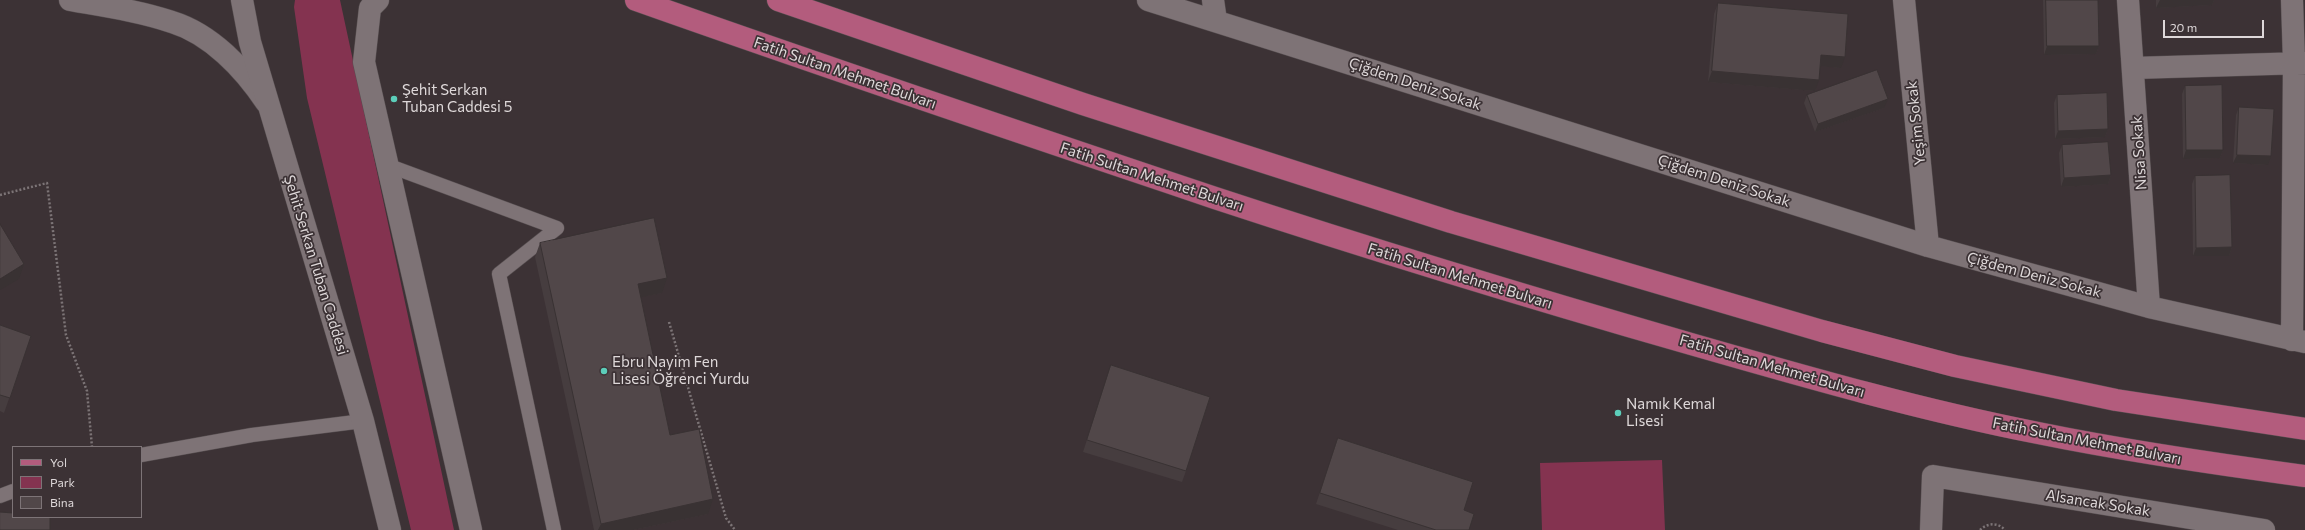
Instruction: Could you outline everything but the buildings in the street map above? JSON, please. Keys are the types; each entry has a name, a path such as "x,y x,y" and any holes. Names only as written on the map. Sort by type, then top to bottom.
{"main road":[{"name":"Fatih Sultan Mehmet Bulvarı","path":"636,0 852,77 1341,240 1507,291 1750,361 1911,405 2035,433 2171,458 2305,476"},
{"path":"778,0 1083,104 1451,222 1822,331 1955,366 2116,400 2305,429"}],"street":[{"path":"70,0 124,10 173,22 214,44 251,79 270,108"},
{"path":"124,10 154,0"},
{"name":"Şehit Serkan Tuban Caddesi","path":"242,0 250,42 363,420 390,530"},
{"path":"378,0 370,8 364,62 471,530"},
{"name":"Çiğdem Deniz Sokak","path":"1148,0 1928,246 2149,307 2298,341"},
{"path":"1214,0 1216,22"},
{"name":"Yeşim Sokak","path":"1904,0 1928,246"},
{"name":"Nisa Sokak","path":"2128,0 2134,68 2149,307"},
{"path":"2292,0 2300,63 2298,341"},
{"path":"2134,68 2300,63"},
{"name":"Alsancak Sokak","path":"1931,530 1933,476 2235,528 2264,530"}],"lane":[{"path":"387,165 557,228 499,274 554,530"},
{"path":"142,455 252,435 363,420"},
{"path":"0,496 12,492"}],"path":[{"path":"0,195 47,183 66,335 87,392 92,446"},
{"path":"669,322 726,518 735,530"},
{"path":"1980,530 1989,525 1996,524 2005,530"}],"green space":[{"path":"295,0 340,0 454,530 411,530 307,98 294,7"},
{"path":"1662,460 1665,530 1542,530 1540,463"}],"place":[{"name":"Şehit Serkan Tuban Caddesi 5","path":"394,99"},
{"name":"Ebru Nayim Fen Lisesi Öğrenci Yurdu","path":"604,371"},
{"name":"Namık Kemal Lisesi","path":"1618,413"}]}
